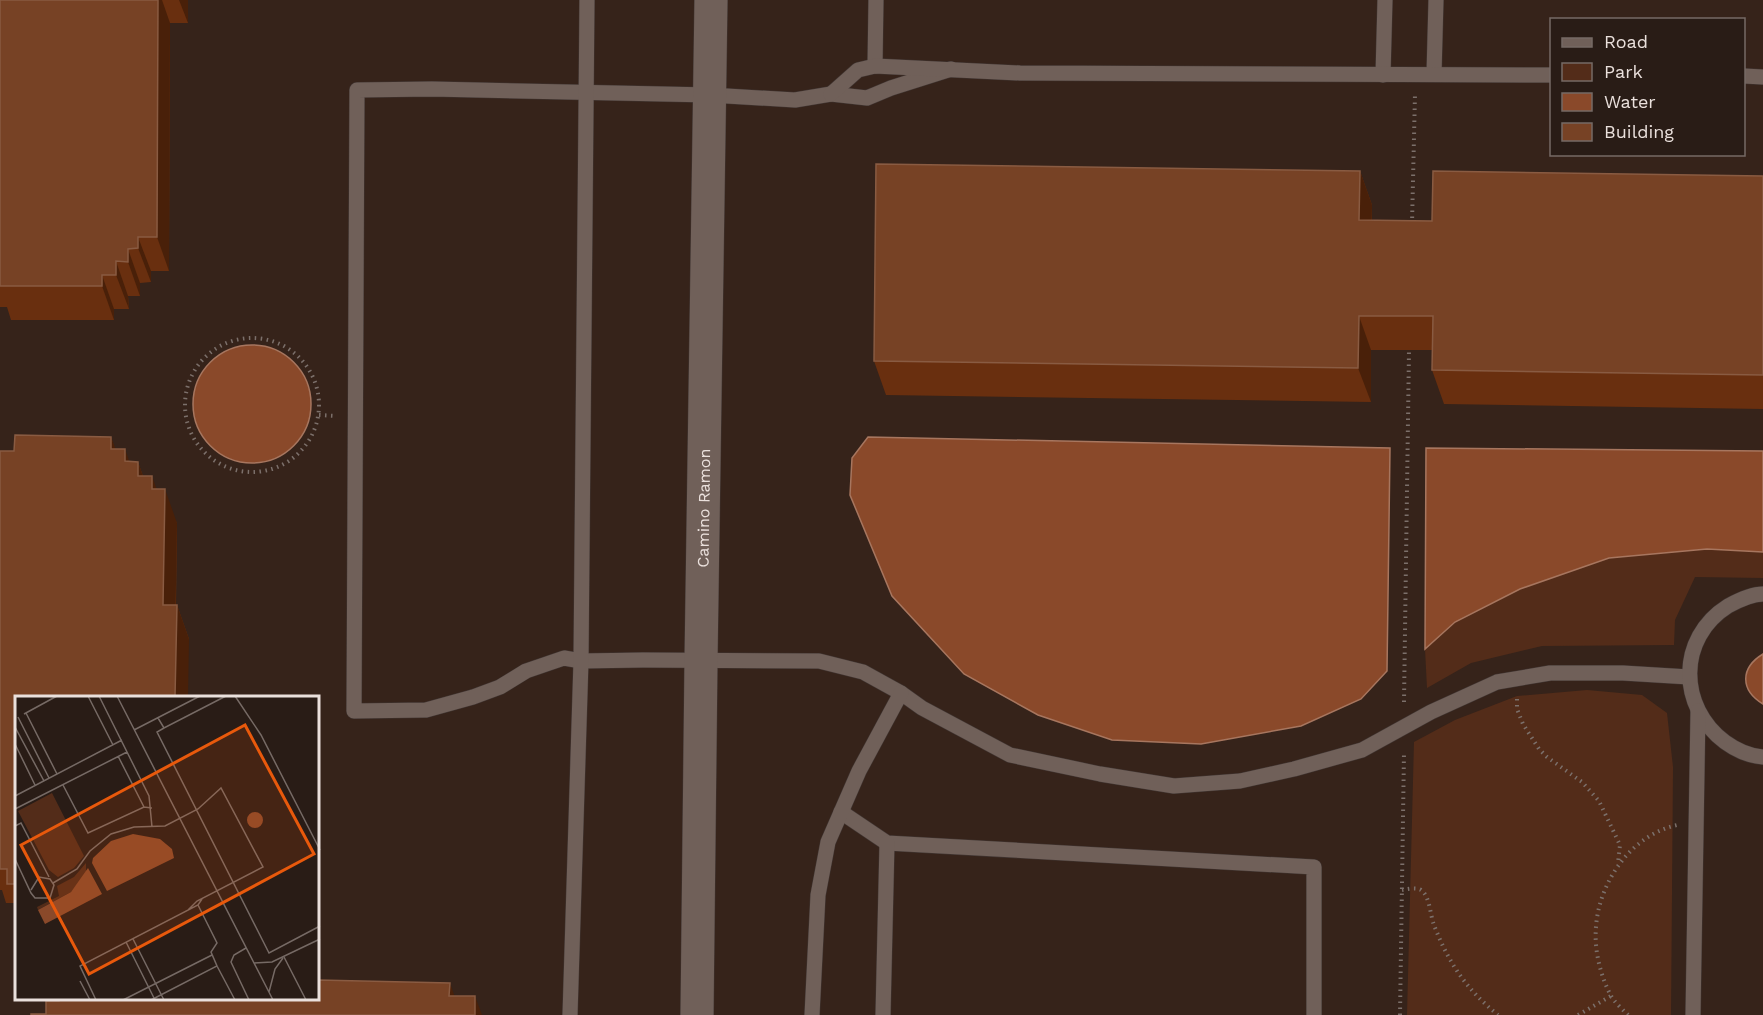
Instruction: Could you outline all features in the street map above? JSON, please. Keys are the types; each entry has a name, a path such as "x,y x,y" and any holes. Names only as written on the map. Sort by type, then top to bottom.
{"street":[{"name":"Camino Ramon","path":"698,1015 711,0"}],"lane":[{"path":"570,1015 581,661 586,0"},
{"path":"875,66 876,0"},
{"path":"1383,75 1385,0"},
{"path":"1434,74 1436,0"},
{"path":"831,94 858,70 875,66 1032,73 1550,75"},
{"path":"951,69 867,98 831,94 795,100 710,95 432,89 357,90 354,711 426,710 491,691 526,671 564,658 581,661 819,661 863,672 901,693 922,708 1010,755 1100,774 1173,786 1240,782 1362,750 1431,712 1497,682 1550,673 1623,673 1689,677"},
{"path":"1745,76 1763,77"},
{"path":"1763,594 1737,600 1720,611 1708,623 1699,636 1691,656 1689,677 1698,711 1714,734 1734,748 1763,757"},
{"path":"812,1015 818,895 828,842 859,771 901,693"},
{"path":"1693,1015 1698,711"},
{"path":"842,812 887,843 1314,867 1314,1015"},
{"path":"883,1015 887,843"}],"path":[{"path":"1412,231 1416,75"},
{"path":"246,338 267,339 286,347 302,360 314,378 319,396 319,416 314,434 289,462 271,470 253,472 234,470 217,462 202,450 190,431 185,411 186,390 194,371 207,354 225,343 246,338"},
{"path":"1400,1015 1409,350"},
{"path":"1517,678 1517,709 1523,724 1546,757 1582,782 1599,801 1620,845 1617,867"},
{"path":"1628,1015 1611,996 1599,964 1596,926 1603,897 1623,857 1650,836 1672,826 1696,821"},
{"path":"1402,890 1417,889 1425,895 1436,930 1449,960 1474,993 1498,1015"},
{"path":"1578,1015 1611,996"}],"shaded area":[{"path":"0,0 1763,0 1763,1015 0,1015"}],"green space":[{"path":"1707,549 1763,552 1763,578 1695,577 1675,620 1674,645 1542,646 1471,663 1427,688 1425,649 1455,622 1520,589 1609,558"},
{"path":"1587,690 1642,695 1667,713 1673,767 1671,1015 1407,1015 1414,742 1455,720 1517,696"}],"water":[{"path":"252,345 285,355 301,371 311,404 301,437 285,453 252,463 219,453 203,437 193,404 203,371 219,355"},
{"path":"868,437 1390,448 1387,671 1361,699 1301,726 1201,744 1112,740 1038,715 964,674 892,596 850,495 852,458"},
{"path":"1426,448 1763,451 1763,552 1707,549 1609,558 1520,589 1455,622 1425,649"},
{"path":"1763,654 1763,704 1750,692 1746,679 1750,666"}],"building":[{"path":"0,0 158,0 157,237 138,237 138,248 128,249 128,262 116,261 116,275 102,275 102,286 0,286"},
{"path":"876,164 1360,171 1359,220 1432,221 1433,171 1763,176 1763,375 1432,370 1433,316 1359,316 1358,368 874,361"},
{"path":"15,435 111,437 111,449 125,449 125,461 138,462 138,476 152,476 152,489 165,489 163,605 177,605 175,696 15,696 15,884 7,884 7,869 0,869 0,451 14,451"},
{"path":"320,980 450,983 449,996 475,996 475,1015 31,1015 46,1014 46,1001 320,1000"}]}
